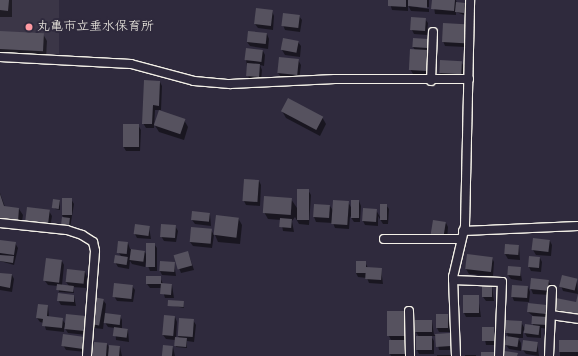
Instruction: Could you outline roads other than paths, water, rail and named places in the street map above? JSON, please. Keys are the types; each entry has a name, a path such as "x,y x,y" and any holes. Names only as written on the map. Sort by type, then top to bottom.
{"street":[{"path":"456,356 453,280 462,235 469,80 470,0"},
{"path":"431,81 434,32"},
{"path":"0,57 131,64 194,81 230,84 335,79 431,81 469,80"},
{"path":"0,224 67,230 82,235 93,242 95,251 87,356"},
{"path":"384,239 462,235 578,226"},
{"path":"453,280 502,282 499,356"},
{"path":"549,356 552,290"},
{"path":"409,311 410,356"},
{"path":"551,315 578,318"}],"place":[{"name":"丸亀市立垂水保育所","path":"29,27"}]}
